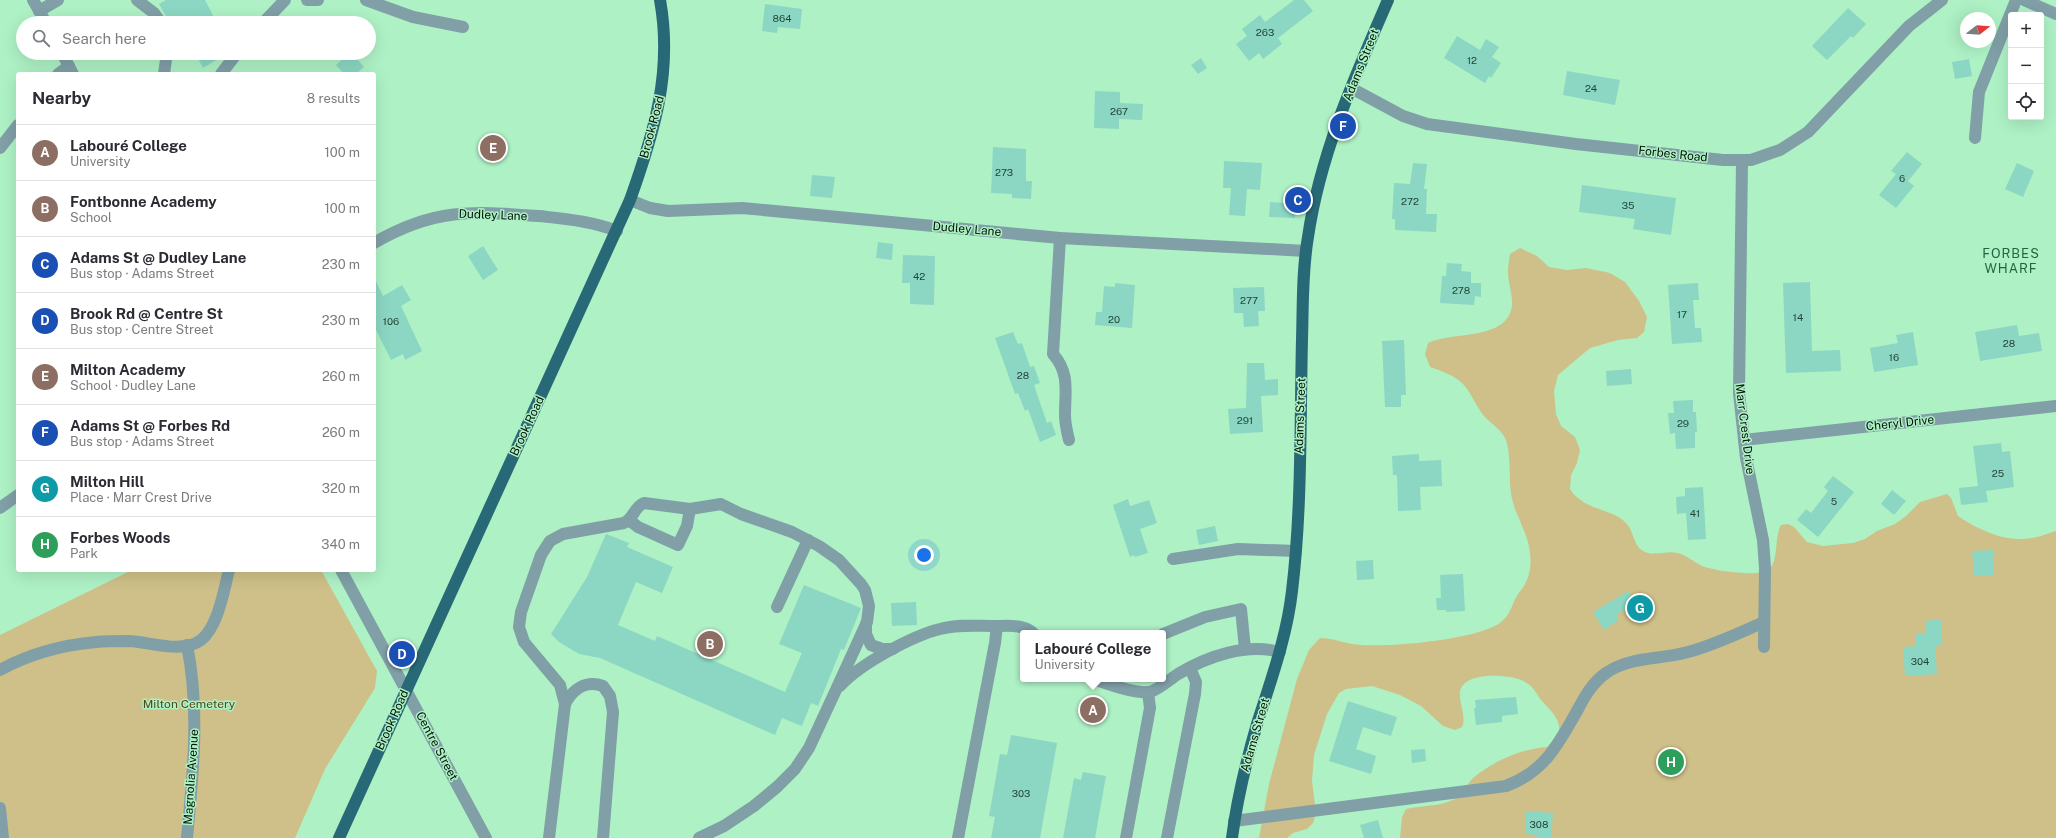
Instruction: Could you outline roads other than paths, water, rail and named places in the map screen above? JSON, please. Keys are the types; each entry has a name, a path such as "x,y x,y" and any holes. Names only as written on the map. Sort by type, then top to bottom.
{"main road":[{"name":"Brook Road","path":"339,838 630,200 649,147 663,87 665,46 660,0"},
{"name":"Adams Street","path":"1232,838 1234,821 1248,755 1280,652 1290,608 1296,551 1306,251 1319,182 1351,88 1388,0"}],"street":[{"path":"33,0 42,16"},
{"path":"39,11 58,0"},
{"path":"137,0 156,16"},
{"path":"269,16 284,0"},
{"path":"307,0 318,0"},
{"path":"366,0 413,17 463,27"},
{"name":"Forbes Road","path":"1351,88 1392,111 1427,124 1576,144 1742,161 1760,158 1780,150 1808,132 1909,26 1942,0"},
{"path":"1975,138 1979,92 2016,0"},
{"path":"2024,0 2056,14"},
{"path":"66,60 71,70"},
{"path":"164,72 166,60"},
{"path":"223,72 232,60"},
{"path":"0,148 16,128"},
{"name":"Marr Crest Drive","path":"1742,161 1738,378 1744,440 1763,540 1765,568 1764,647"},
{"name":"Dudley Lane","path":"630,200 650,208 668,211 742,208 1060,238 1306,251"},
{"name":"Dudley Lane","path":"376,241 427,218 472,212 579,220 599,224 616,231"},
{"path":"1060,238 1053,354 1064,369 1066,378 1065,417 1069,440"},
{"name":"Cheryl Drive","path":"1744,440 2056,406"},
{"path":"0,508 16,496"},
{"path":"548,838 565,704 560,685 524,642 519,627 521,612 541,555 550,541 563,534 629,520 637,508 644,503 690,509 722,504 808,540 838,560 865,590 869,606 866,634 871,644 882,650 896,648"},
{"path":"629,520 638,527 678,545 687,526 690,509"},
{"path":"777,607 808,540"},
{"path":"1173,559 1238,549 1296,551"},
{"path":"0,670 37,654 89,643 128,641 170,646 187,645 201,640 210,629 222,599 229,572"},
{"name":"Centre Street","path":"342,572 486,838"},
{"path":"1166,633 1205,617 1241,610 1245,650"},
{"path":"699,838 724,826 754,806 777,787 795,769 809,748 867,622"},
{"path":"1234,821 1506,786 1531,773 1554,751 1589,690 1606,673 1635,660 1680,654 1695,650 1764,622"},
{"path":"835,692 857,671 896,648 941,629 961,626 1018,626 1027,630"},
{"path":"958,838 997,626"},
{"name":"Magnolia Avenue","path":"187,645 190,660 195,740 187,838"},
{"path":"1111,682 1148,692 1159,688 1190,668 1223,655 1245,650 1264,648 1280,652"},
{"path":"1167,838 1195,694 1196,682 1190,668"},
{"path":"565,704 578,688 591,684 603,686 610,696 612,720 603,838"},
{"path":"1126,838 1150,708 1148,692"},
{"path":"0,808 3,838"}],"place":[{"name":"Adams St @ Forbes Rd","path":"1343,126"},
{"name":"Milton Academy","path":"493,148"},
{"name":"Adams St @ Dudley Lane","path":"1298,200"},
{"name":"Milton Hill","path":"1640,608"},
{"name":"Fontbonne Academy","path":"710,644"},
{"name":"Brook Rd @ Centre St","path":"402,654"},
{"name":"Labouré College","path":"1093,710"},
{"name":"Forbes Woods","path":"1671,762"}],"district":[{"name":"FORBES WHARF","path":"2011,260"}],"park label":[{"name":"Milton Cemetery","path":"189,704"}]}
